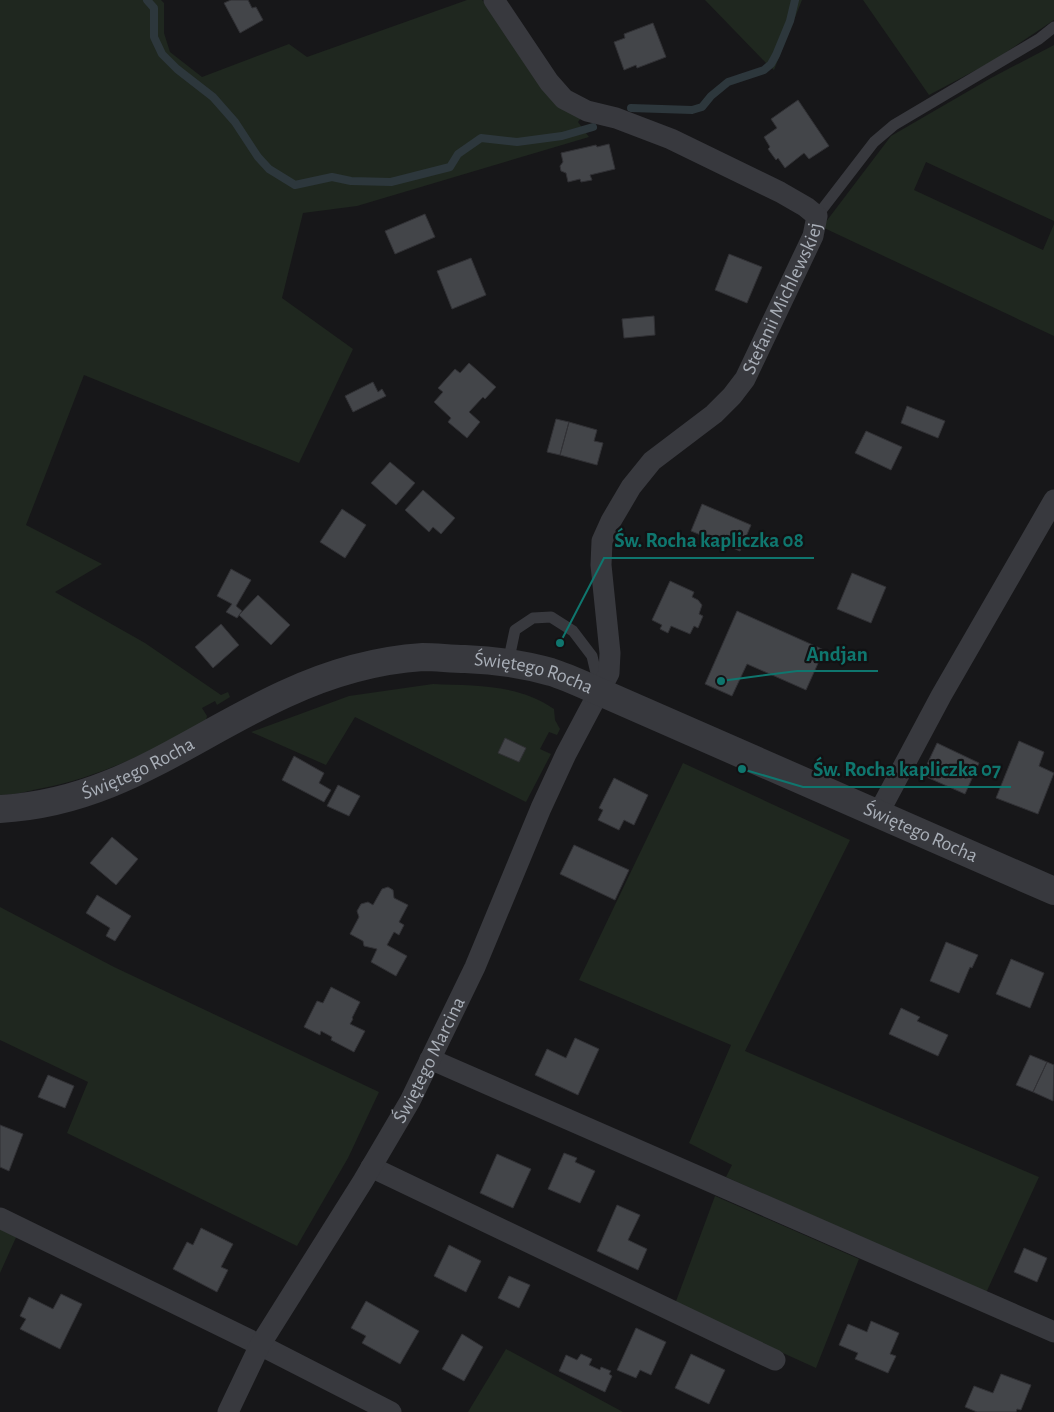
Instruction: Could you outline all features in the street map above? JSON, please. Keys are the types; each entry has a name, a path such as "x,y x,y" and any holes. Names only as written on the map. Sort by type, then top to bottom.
{"street":[{"name":"Stefanii Michlewskiej","path":"494,0 549,82 564,99 588,111 616,118 671,139 780,192 806,207 817,216 813,236 745,379 732,396 714,414 652,461 632,487 611,521 602,540 601,565 610,653 609,673 600,692"},
{"path":"878,814 941,696 1054,500"},
{"name":"Świętego Rocha","path":"0,809 21,808 58,801 97,789 136,773 285,694 331,676 382,663 425,657 508,663 550,672 600,692 1054,891"},
{"name":"Świętego Marcina","path":"228,1412 260,1345 410,1101 474,967 540,808 566,754 600,692"},
{"path":"430,1060 1054,1332"},
{"path":"371,1167 775,1360"},
{"path":"0,1218 260,1345 391,1412"}],"lane":[{"path":"817,216 874,142 894,125 1039,40 1054,27"},
{"path":"508,663 515,630 533,618 551,617 573,631 592,656 600,692"}],"shaded area":[{"path":"0,0 161,0 164,3 164,33 170,52 202,77 289,44 307,57 467,0 482,0 496,12 582,117 578,122 589,137 357,206 303,213 282,298 353,349 299,463 84,375 26,525 102,564 55,592 145,643 221,695 228,692 230,697 217,705 215,701 202,708 207,716 206,721 166,743 104,771 60,784 0,795"},
{"path":"705,0 802,0 774,70 766,63"},
{"path":"863,0 1054,0 1054,20 993,61 929,95"},
{"path":"1054,45 1054,221 926,162 914,190 1043,250 1054,224 1054,336 822,227 891,136 991,78"},
{"path":"433,684 481,686 511,691 526,695 554,709 555,720 560,729 557,735 549,732 540,749 551,754 526,802 355,717 326,765 251,732 349,696"},
{"path":"683,763 850,840 745,1051 1039,1177 986,1293 726,1177 732,1165 689,1143 731,1045 579,980"},
{"path":"0,907 114,967 379,1092 348,1158 297,1246 67,1133 88,1082 0,1040"},
{"path":"715,1196 859,1259 816,1368 675,1304"},
{"path":"0,1224 18,1233 0,1273"},
{"path":"506,1349 623,1412 468,1412"}],"building":[{"path":"231,0 248,0 252,8 256,7 263,20 240,33 224,3"},
{"path":"653,23 666,57 637,68 636,65 624,70 614,42 625,38 624,34"},
{"path":"798,100 829,146 809,159 804,153 785,168 768,149 770,147 764,137 777,128 771,119"},
{"path":"609,144 615,169 590,175 592,180 581,182 580,179 568,182 566,173 561,171 560,166 563,162 561,153"},
{"path":"425,214 435,237 395,254 385,231"},
{"path":"729,254 762,267 747,303 715,290"},
{"path":"471,258 486,295 452,309 437,271"},
{"path":"654,316 655,335 624,338 622,319"},
{"path":"469,363 496,387 469,412 480,422 467,438 448,422 451,418 434,402 443,392 438,388 455,369 460,373"},
{"path":"373,382 378,392 382,389 386,396 353,412 345,396"},
{"path":"907,406 945,421 938,438 901,423"},
{"path":"556,419 569,422 560,455 547,452"},
{"path":"569,422 597,430 594,441 603,443 597,465 560,455"},
{"path":"866,431 902,447 891,470 855,453"},
{"path":"390,462 415,483 396,505 371,483"},
{"path":"423,490 455,518 441,534 433,527 429,532 405,510"},
{"path":"702,504 751,525 740,551 691,531"},
{"path":"342,509 366,525 345,558 320,542"},
{"path":"231,569 251,580 236,606 242,611 237,618 226,612 232,604 217,596"},
{"path":"852,573 886,587 871,623 837,609"},
{"path":"670,581 694,592 692,597 702,605 699,614 703,616 698,628 694,626 690,634 671,626 668,633 660,629 662,625 652,620"},
{"path":"258,595 290,625 271,645 239,615"},
{"path":"737,611 824,650 806,690 747,664 732,696 705,684"},
{"path":"221,624 239,645 213,668 195,647"},
{"path":"505,738 526,748 519,762 498,753"},
{"path":"1019,741 1044,752 1039,766 1054,773 1038,814 996,798"},
{"path":"937,743 979,763 965,794 922,775"},
{"path":"294,756 324,773 319,783 331,790 324,802 282,780"},
{"path":"614,778 648,795 634,825 624,820 619,830 598,820 603,810 599,808"},
{"path":"338,785 360,796 349,816 327,806"},
{"path":"112,837 138,859 116,885 90,863"},
{"path":"574,845 629,870 615,900 560,874"},
{"path":"388,887 393,890 394,898 408,905 399,922 404,925 399,935 394,932 387,945 407,956 396,976 371,962 377,949 364,946 363,941 350,934 359,917 357,911 361,904 368,902 373,905 382,889"},
{"path":"97,895 131,916 115,941 106,936 110,928 86,913"},
{"path":"946,942 978,955 972,968 970,967 959,993 930,981"},
{"path":"1011,959 1044,973 1030,1008 996,994"},
{"path":"331,987 360,1002 350,1024 365,1031 354,1052 331,1040 332,1037 321,1031 320,1035 304,1027 317,1001 323,1003"},
{"path":"901,1008 920,1017 917,1021 948,1035 938,1056 889,1034"},
{"path":"575,1038 599,1049 578,1095 535,1075 547,1049 566,1058"},
{"path":"1030,1055 1047,1062 1033,1092 1016,1085"},
{"path":"1047,1062 1054,1065 1053,1101 1033,1092"},
{"path":"48,1075 74,1086 65,1108 38,1097"},
{"path":"0,1125 23,1134 9,1171 0,1167"},
{"path":"564,1153 577,1158 575,1162 595,1171 580,1203 548,1189"},
{"path":"497,1154 531,1169 513,1208 480,1193"},
{"path":"617,1205 640,1215 628,1240 647,1249 638,1270 597,1251"},
{"path":"201,1228 233,1244 221,1267 228,1270 217,1292 173,1269 187,1242 193,1245"},
{"path":"449,1245 481,1261 466,1292 434,1276"},
{"path":"1024,1248 1047,1258 1037,1282 1014,1272"},
{"path":"509,1276 530,1285 519,1308 498,1298"},
{"path":"61,1294 82,1304 60,1349 20,1329 26,1319 20,1316 29,1297 53,1309"},
{"path":"366,1301 419,1331 400,1364 362,1343 366,1336 351,1328"},
{"path":"871,1321 899,1333 890,1354 896,1356 888,1373 855,1359 858,1353 839,1345 848,1324 867,1332"},
{"path":"636,1328 666,1342 651,1375 640,1370 636,1378 617,1370"},
{"path":"462,1334 483,1347 464,1381 442,1369"},
{"path":"581,1354 592,1359 589,1365 600,1370 601,1367 611,1371 609,1374 612,1376 605,1392 559,1371 566,1355 577,1360"},
{"path":"691,1354 725,1370 709,1404 675,1388"},
{"path":"1001,1374 1031,1385 1021,1410 1017,1409 1016,1412 977,1412 965,1407 974,1386 993,1393"}],"waterway":[{"path":"147,0 154,8 154,37 162,54 177,69 213,97 235,122 258,157 269,169 295,185 332,177 351,181 391,182 450,167 458,154 481,138 517,142 562,136 593,127"},
{"path":"631,108 692,110 702,107 711,96 728,82 764,70 771,64 776,55 790,21 795,0"}],"place":[{"name":"Św. Rocha kapliczka 08","path":"560,643"},
{"name":"Andjan","path":"721,681"},
{"name":"Św. Rocha kapliczka 07","path":"742,769"}]}
